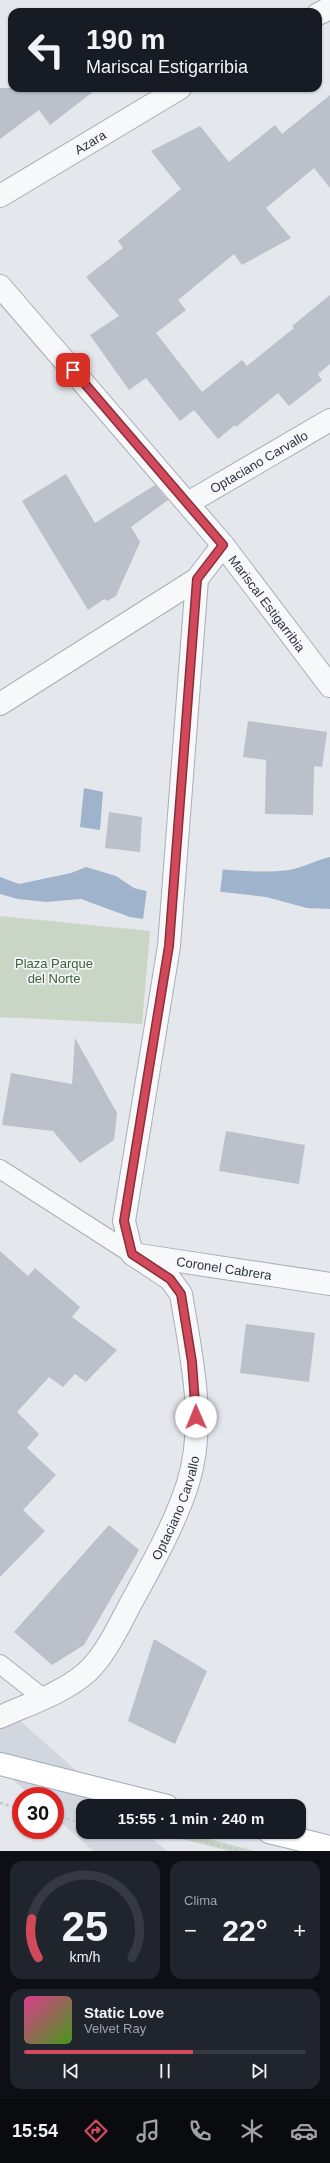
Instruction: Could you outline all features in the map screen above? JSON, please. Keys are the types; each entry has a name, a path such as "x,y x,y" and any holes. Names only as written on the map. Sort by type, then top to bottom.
{"main road":[{"path":"0,1764 139,1799"},
{"path":"297,1839 330,1847"}],"street":[{"name":"Azara","path":"0,196 173,92"},
{"name":"Mariscal Estigarribia","path":"0,286 223,545 330,686"},
{"name":"Optaciano Carvallo","path":"188,503 330,420"},
{"path":"0,704 197,579 223,545"},
{"path":"132,1254 124,1221 169,946 197,579"},
{"name":"Optaciano Carvallo","path":"0,1717 64,1688 86,1672 107,1647 160,1548 188,1482 195,1444 196,1404 192,1362 181,1294 170,1279 132,1254"},
{"name":"Coronel Cabrera","path":"132,1254 330,1284"}],"lane":[{"name":"Coronel Cabrera","path":"0,1169 132,1254"},
{"path":"0,1664 43,1698"}],"path":[{"path":"0,1803 12,1806"},
{"path":"64,1818 76,1821"},
{"path":"191,1839 241,1851"}],"shaded area":[{"path":"0,1703 108,1799 76,1799 76,1836 64,1825 64,1787 21,1787 0,1768"},
{"path":"80,1839 153,1839 167,1851 93,1851"}],"green space":[{"name":"Plaza Parque del Norte","path":"0,916 150,931 142,1024 0,1017"},
{"path":"182,1839 208,1839 255,1851 229,1851"}],"water":[{"path":"84,788 103,792 100,830 80,827"},
{"path":"330,857 330,909 307,908 266,897 214,891 217,869 262,872 280,871 299,868"},
{"path":"86,867 116,876 134,888 154,893 150,920 130,917 81,899 46,902 18,899 0,894 0,877 19,884 71,873"}],"pier":[{"path":"217,867 223,868 220,894 212,891"},
{"path":"147,889 156,893 150,922 143,920"}],"building":[{"path":"0,88 8,88 8,92 93,92 50,125 39,110 0,139"},
{"path":"330,95 330,188 314,168 266,208 291,238 242,265 234,254 178,300 186,310 156,333 202,392 242,360 247,366 294,328 292,326 330,295 330,364 318,374 322,380 289,406 278,393 236,427 235,425 218,439 194,410 180,421 146,378 129,390 90,335 119,316 86,277 123,248 118,241 181,189 151,151 200,126 229,162 275,125 282,134"},
{"path":"66,474 95,523 155,485 168,500 131,527 140,542 116,596 107,601 104,599 88,610 22,501"},
{"path":"248,721 327,732 322,767 314,766 313,815 265,814 266,760 243,757"},
{"path":"109,812 142,817 140,852 105,848"},
{"path":"75,1038 117,1113 114,1140 80,1163 53,1131 2,1125 11,1073 72,1084"},
{"path":"226,1131 305,1145 299,1184 219,1171"},
{"path":"0,1251 28,1276 35,1268 80,1307 72,1317 117,1350 86,1382 75,1374 63,1387 49,1377 17,1412 39,1434 27,1448 56,1475 23,1510 45,1531 0,1577"},
{"path":"246,1324 315,1333 309,1382 240,1373"},
{"path":"109,1525 139,1550 84,1645 52,1665 14,1632"},
{"path":"154,1639 207,1671 175,1744 128,1721"}],"route":[{"path":"73,370 223,545 197,579 169,946 124,1221 132,1254 170,1279 181,1294 192,1362 196,1417"}]}
